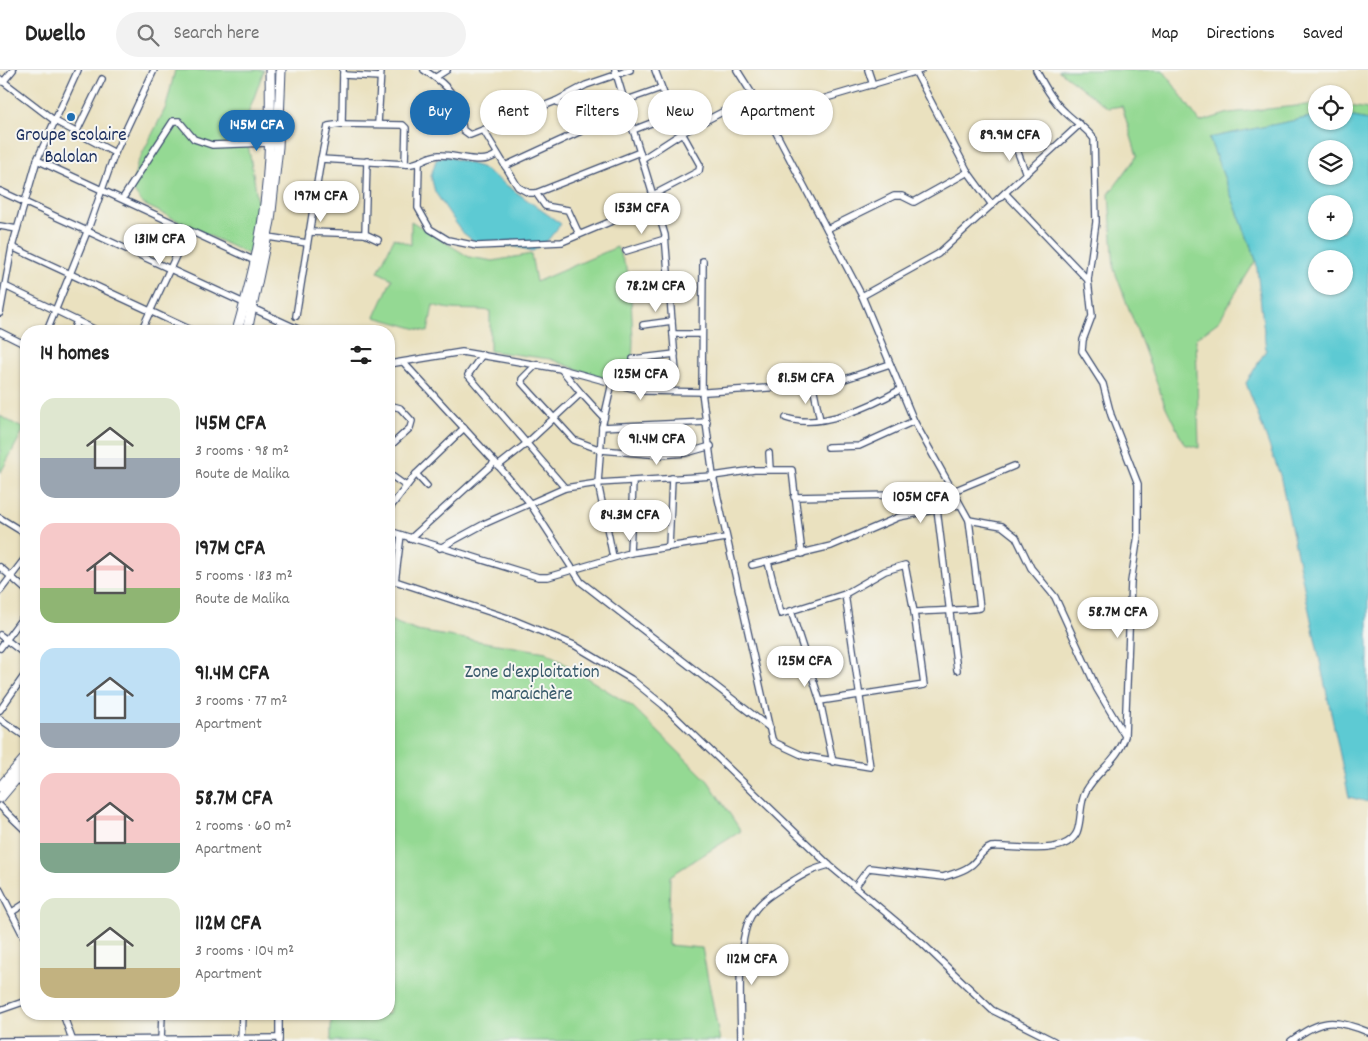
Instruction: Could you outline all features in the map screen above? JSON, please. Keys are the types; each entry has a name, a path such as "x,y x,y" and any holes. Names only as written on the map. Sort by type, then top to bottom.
{"main road":[{"path":"247,325 248,306 263,219 270,143 270,70"},
{"path":"240,325 248,306 268,237 278,147 281,70"},
{"path":"0,787 20,763"},
{"path":"0,798 20,774"}],"street":[{"path":"13,70 2,80 55,122 114,153"},
{"path":"0,313 16,229 37,160 78,70"},
{"path":"50,325 71,273 114,153 154,70"},
{"path":"378,124 381,70"},
{"path":"424,70 436,77 458,102 463,130 470,135 480,132"},
{"path":"436,77 448,70"},
{"path":"547,105 615,72 630,70"},
{"path":"638,96 661,88 655,70"},
{"path":"737,70 749,90"},
{"path":"868,70 872,85"},
{"path":"855,887 869,868 942,877 954,874 971,865 982,851 991,847 1053,848 1067,842 1077,829 1086,790 1122,748 1125,736 1131,582 1138,536 1138,484 1111,415 1102,384 1082,351 1083,340 1092,316 1088,280 1096,222 1094,139 1058,105 1048,92 1036,70"},
{"path":"833,96 918,71 968,172 992,205"},
{"path":"615,72 621,90"},
{"path":"342,124 343,73 380,77"},
{"path":"76,132 102,79"},
{"path":"123,198 173,121 180,121 194,139 212,145 270,143"},
{"path":"296,316 328,126 378,124 405,126 405,164"},
{"path":"862,296 938,254 1080,124"},
{"path":"486,135 518,187 529,194 536,193 640,152"},
{"path":"505,166 572,135"},
{"path":"635,135 664,239 676,372"},
{"path":"642,159 679,135"},
{"path":"653,195 699,171 700,165 683,135"},
{"path":"777,135 862,296 914,421 934,454 951,492 969,520 980,607 975,610 951,609 914,612"},
{"path":"1014,142 1026,174"},
{"path":"321,159 405,164 419,163 438,155 482,159 494,157 498,154"},
{"path":"37,160 123,198 255,261"},
{"path":"365,234 367,161"},
{"path":"419,163 418,208 430,229 448,240 477,246 562,242 655,202"},
{"path":"827,229 894,196 902,196 914,202 968,172"},
{"path":"0,192 25,201 86,232 288,325"},
{"path":"536,193 546,206 568,210 579,234"},
{"path":"1005,193 1088,280"},
{"path":"0,226 16,229"},
{"path":"144,325 188,230"},
{"path":"309,232 365,234 378,240"},
{"path":"268,237 307,243"},
{"path":"626,251 664,239"},
{"path":"12,246 181,325"},
{"path":"703,261 702,392 711,446 713,476 774,742 804,756 870,767 845,594"},
{"path":"630,284 669,283"},
{"path":"5,286 84,325"},
{"path":"643,325 672,321"},
{"path":"0,332 20,342"},
{"path":"673,334 702,334"},
{"path":"395,364 462,352 561,369 642,391 702,392 830,384 890,364"},
{"path":"633,359 675,354"},
{"path":"482,355 468,375 482,389 526,444 565,488"},
{"path":"404,363 497,464 529,502 572,570 594,594 770,728"},
{"path":"537,364 522,379 522,383 574,440 601,450 660,455 673,455 711,446"},
{"path":"561,369 580,394 604,418"},
{"path":"612,383 602,427 598,483 613,557"},
{"path":"813,386 820,420"},
{"path":"786,418 820,420 865,409 901,389"},
{"path":"410,539 497,464 526,444 580,394"},
{"path":"395,407 400,408 412,421 410,428 395,442"},
{"path":"828,447 860,446 914,421"},
{"path":"602,427 707,422"},
{"path":"395,501 416,474 464,428"},
{"path":"769,453 770,469"},
{"path":"951,492 1014,466"},
{"path":"440,548 529,502 565,488 598,483 713,476 770,469 792,470 802,554"},
{"path":"416,474 427,486"},
{"path":"395,478 406,486"},
{"path":"668,547 672,478"},
{"path":"630,553 633,482"},
{"path":"794,497 895,495"},
{"path":"752,565 802,554 845,541 899,517 959,505"},
{"path":"938,509 957,670"},
{"path":"0,518 20,530"},
{"path":"969,520 1002,526 1016,537 1031,568 1055,596 1097,689 1125,736"},
{"path":"395,534 538,577 548,577 630,553 726,538"},
{"path":"401,536 395,582 511,619 560,638 574,644 631,679 663,705 829,865 923,944 992,1010 1054,1041"},
{"path":"768,562 780,614 845,594 885,571 904,566 914,612 924,685 820,701"},
{"path":"0,592 20,566"},
{"path":"0,567 20,584"},
{"path":"791,611 820,701 833,762"},
{"path":"0,648 20,621"},
{"path":"0,636 20,650"},
{"path":"0,710 20,682"},
{"path":"0,719 20,733"},
{"path":"17,778 20,781"},
{"path":"0,806 20,824"},
{"path":"741,1041 741,959 746,931 752,914 769,897 806,871 829,865"},
{"path":"0,890 20,929"},
{"path":"12,912 20,908"},
{"path":"0,1010 20,1003"},
{"path":"65,1020 72,1039"},
{"path":"161,1039 162,1020"},
{"path":"241,1039 242,1020"},
{"path":"0,1041 279,1039 279,1020"},
{"path":"1291,1041 1317,1024 1338,1022 1368,1032"}],"green space":[{"path":"175,70 264,70 248,114 246,126 257,207 255,239 250,255 143,204 132,189 137,164 166,107"},
{"path":"1058,70 1163,70 1200,122 1229,113 1308,105 1308,118 1209,138 1256,260 1218,322 1196,338 1199,448 1184,444 1165,405 1114,269 1109,194 1137,156 1122,106 1108,108"},
{"path":"1353,106 1368,109 1368,120 1353,117"},
{"path":"411,221 469,257 493,261 531,254 536,282 617,247 630,276 633,340 632,369 619,371 617,384 550,359 490,351 490,311 454,309 433,305 428,332 375,317 392,279 378,272 394,238 411,245"},
{"path":"0,416 20,427 20,436 0,472"},
{"name":"Zone d'exploitation maraichère","path":"395,622 417,631 546,652 633,707 708,781 741,831 670,876 668,945 702,948 720,1041 331,1041 331,1020 395,1020"}],"water":[{"path":"1353,117 1368,120 1368,802 1349,797 1280,475 1246,383 1266,350 1256,260 1209,138 1308,118 1308,130 1353,130"},
{"path":"445,156 481,167 561,224 547,241 533,251 513,246 494,246 475,242 462,232 435,192 431,176 436,160"}],"place":[{"name":"Groupe scolaire Balolan","path":"71,117"}]}
